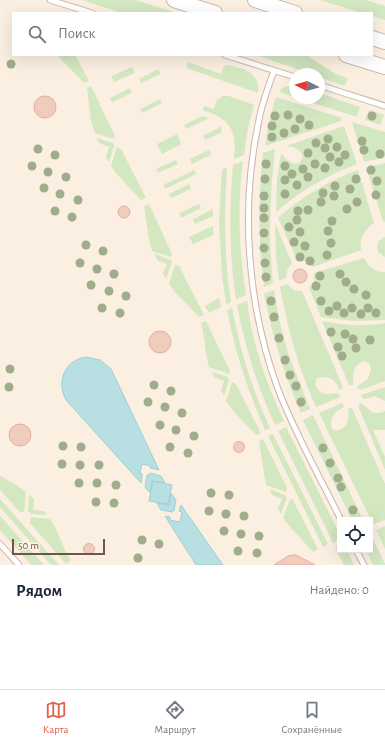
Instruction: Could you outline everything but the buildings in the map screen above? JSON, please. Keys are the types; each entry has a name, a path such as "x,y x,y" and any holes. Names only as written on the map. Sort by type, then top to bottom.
{"main road":[{"path":"174,0 212,12"},
{"path":"255,0 292,12"},
{"path":"373,38 385,42"},
{"path":"349,56 385,67"}],"lane":[{"path":"50,0 89,12"},
{"path":"228,56 289,75"},
{"path":"274,71 259,119 253,155 249,216 252,290 258,319 278,389 293,423 340,517"},
{"path":"325,87 385,106"},
{"path":"0,544 19,565"},
{"path":"358,553 364,565"}],"green space":[{"path":"82,0 136,0 174,12 119,12"},
{"path":"320,0 366,0 385,6 385,20 373,16 373,12 359,12"},
{"path":"58,56 76,56 89,81 84,83"},
{"path":"259,56 308,56 336,74 348,78 345,86 325,79 325,68 294,68"},
{"path":"188,62 221,74 224,66 228,65 245,70 257,80 258,93 186,68"},
{"path":"132,67 135,73 114,82 111,76"},
{"path":"158,69 161,74 141,83 139,79"},
{"path":"91,86 115,136 114,139 95,133 91,121 87,88"},
{"path":"289,86 289,95 279,92 282,88"},
{"path":"130,88 132,93 112,102 110,98"},
{"path":"325,95 360,107 357,117 317,104 325,104"},
{"path":"223,96 229,96 254,105 248,128 244,155 234,159 234,140 230,127 220,118 203,110 204,106 214,109 217,100"},
{"path":"276,97 289,101 289,104 298,104 342,118 341,121 265,146 269,121"},
{"path":"160,99 162,103 142,113 140,109"},
{"path":"369,110 384,115 380,125 365,120"},
{"path":"202,116 209,118 186,129 184,125"},
{"path":"352,122 385,132 385,157 364,162"},
{"path":"222,126 221,133 205,140 203,136"},
{"path":"344,126 357,164 314,185 294,197 276,212 277,180 281,153 286,159 294,164 300,162 303,157 301,152 297,149 286,146"},
{"path":"177,134 181,144 162,154 157,144"},
{"path":"97,138 113,143 114,146 109,162 106,157 109,147 99,143"},
{"path":"117,147 121,149 146,198 141,200 111,166"},
{"path":"275,149 270,216 270,249 273,283 264,287 260,237 261,170 263,153"},
{"path":"209,150 212,154 192,164 190,159"},
{"path":"176,160 178,164 158,173 156,169"},
{"path":"243,161 239,211 246,295 236,299 230,232 231,199 233,165"},
{"path":"385,163 385,222 383,221 366,168"},
{"path":"227,168 225,235 231,302 226,304 222,275 219,223 222,169"},
{"path":"194,170 196,174 165,189 163,185"},
{"path":"358,170 374,223 363,235 361,250 313,267 305,261 297,260 278,218 297,202 316,190 336,179"},
{"path":"189,184 191,189 171,198 169,194"},
{"path":"149,204 172,254 171,257 152,251 144,206"},
{"path":"199,204 201,208 181,218 179,213"},
{"path":"213,209 213,216 195,224 193,219"},
{"path":"275,223 292,263 287,270 286,278 279,281 276,256"},
{"path":"213,226 213,235 193,244 189,237"},
{"path":"385,237 385,257 379,253 377,246"},
{"path":"155,254 172,262 166,279 163,274 167,264 157,260"},
{"path":"364,258 372,268 385,272 385,320 352,321 321,317 309,288 314,282 314,273"},
{"path":"175,265 179,266 204,315 199,317 173,290 169,283"},
{"path":"287,284 294,290 302,291 343,387 341,390 339,389 336,383 331,379 324,377 317,378 315,384 320,392 326,394 339,394 340,397 316,407 299,363 286,318 280,287"},
{"path":"274,290 280,323 288,353 310,409 301,413 284,369 267,309 264,294"},
{"path":"219,298 221,307 209,313 205,306"},
{"path":"247,301 256,347 271,392 284,421 275,425 257,381 240,321 237,305"},
{"path":"232,308 247,369 270,428 265,430 253,401 238,356 227,310"},
{"path":"206,321 230,371 229,374 209,367 201,323"},
{"path":"322,321 354,325 385,323 385,381 360,390 357,387 368,379 371,369 369,363 364,361 354,369 353,385 349,385"},
{"path":"212,372 228,377 229,380 224,396 221,391 224,381 214,377"},
{"path":"232,382 236,384 261,433 256,435 226,401"},
{"path":"385,387 385,401 375,396 365,399 362,398 361,395"},
{"path":"342,403 344,406 343,408 335,413 331,422 332,429 337,431 342,429 347,424 349,408 352,408 385,484 385,520 373,524 373,517 370,517 319,413"},
{"path":"361,403 376,413 385,411 385,430 373,430 385,457 385,470 358,406"},
{"path":"313,415 362,517 351,517 303,420"},
{"path":"286,427 337,529 337,541 333,543 278,431"},
{"path":"273,434 328,544 323,547 268,436"},
{"path":"263,439 287,488 286,492 266,485 259,441"},
{"path":"0,476 26,492 24,512 20,512 0,490"},
{"path":"270,489 285,495 287,498 281,514 278,509 282,499 272,495"},
{"path":"29,495 34,499 33,510 44,511 47,515 31,514 28,511"},
{"path":"0,499 59,565 51,565 0,507"},
{"path":"290,499 293,500 318,549 313,552 283,518"},
{"path":"0,516 44,565 31,565 0,530"},
{"path":"31,517 50,519 71,560 66,564 30,523"},
{"path":"385,526 385,549 376,530"},
{"path":"373,539 385,564 373,565 367,553 373,553"},
{"path":"338,553 348,553 354,565 344,565"}],"water":[{"path":"86,357 100,360 111,369 159,470 142,464 140,473 142,474 141,483 66,400 62,386 64,372 73,362"},
{"path":"150,473 161,476 165,483 152,481 150,493 145,487 147,475"},
{"path":"153,481 172,485 168,504 149,501"},
{"path":"171,493 176,500 174,511 161,510 157,503 169,505"},
{"path":"181,505 223,565 196,565 165,516 170,517 170,520 180,522 182,512 179,511"}]}
